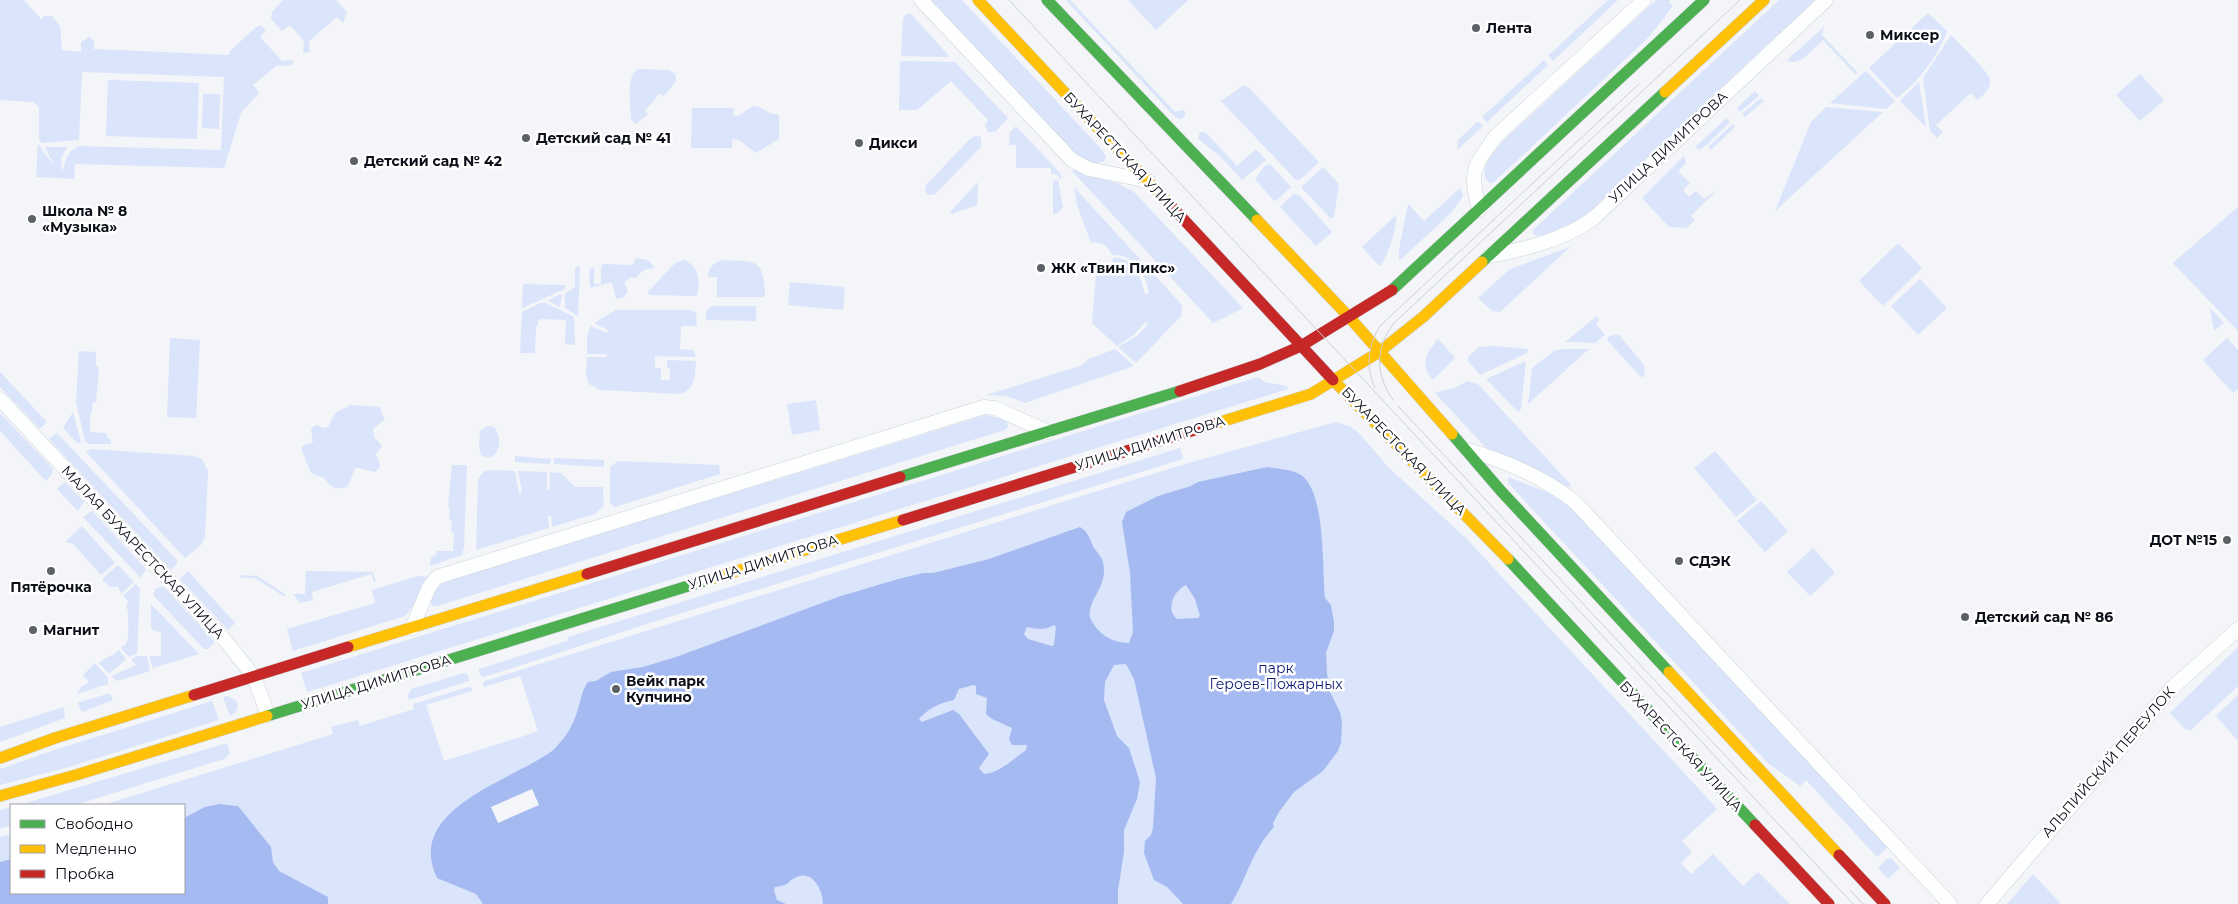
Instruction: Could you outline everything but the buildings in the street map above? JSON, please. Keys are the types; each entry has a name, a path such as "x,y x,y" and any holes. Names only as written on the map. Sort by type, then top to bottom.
{"street":[{"path":"921,0 1072,160 1089,168 1148,181"},
{"name":"БУХАРЕСТСКАЯ УЛИЦА","path":"978,0 1301,346 1480,530 1828,904"},
{"path":"1047,0 1350,318 1378,353 1468,450 1501,491 1885,904"},
{"path":"1479,210 1473,175 1478,162 1495,137 1644,0"},
{"path":"0,758 55,738 1193,387 1260,364 1301,346 1350,318 1396,287 1704,0"},
{"name":"УЛИЦА ДИМИТРОВА","path":"0,796 76,775 1311,394 1378,353 1423,317 1764,0"},
{"name":"УЛИЦА ДИМИТРОВА","path":"1489,256 1515,251 1579,229 1594,218 1826,0"},
{"name":"МАЛАЯ БУХАРЕСТСКАЯ УЛИЦА","path":"0,399 225,640 254,677 268,715"},
{"path":"412,628 429,587 437,577 984,407 994,408 1048,432"},
{"path":"1468,450 1487,456 1558,489 1575,502 1950,904"},
{"name":"АЛЬПИЙСКИЙ ПЕРЕУЛОК","path":"1987,904 2163,698 2193,667 2238,629"}],"green space":[{"path":"0,0 24,0 41,19 44,16 52,16 60,26 62,50 81,52 81,42 89,37 94,41 94,49 229,55 230,51 256,27 261,25 264,29 267,29 260,37 282,61 293,60 293,65 276,66 253,85 259,93 241,113 224,168 75,164 74,179 36,177 38,144 54,166 45,147 67,147 61,158 62,172 69,154 79,146 221,150 224,77 82,72 79,140 42,143 39,140 39,108 34,102 0,100"},
{"path":"283,0 336,0 347,12 343,23 337,17 309,41 310,52 303,53 304,41 290,25 282,31 271,19 272,12"},
{"path":"931,0 962,0 1103,151 1106,157 1104,161 1100,163 1091,162 1073,151"},
{"path":"1066,0 1070,0 1175,112 1183,110 1186,114 1183,118 1179,119 1174,116"},
{"path":"1128,0 1188,0 1156,30"},
{"path":"1608,0 1618,0 1553,61 1548,56"},
{"path":"1656,0 1671,0 1669,2 1673,6 1649,37 1493,183 1489,183 1485,178 1485,167 1502,142"},
{"path":"1779,0 1815,0 1586,215 1567,226 1544,235 1533,234 1533,230"},
{"path":"910,13 950,57 901,56 903,20 904,16"},
{"path":"1928,13 1947,31 1927,68 1897,98 1869,68"},
{"path":"1824,27 1822,35 1858,73 1855,74 1823,40 1802,59 1792,62 1787,60"},
{"path":"1951,35 1984,70 1990,83 1986,92 1978,100 1971,93 1936,125 1943,132 1937,138 1930,131 1923,78"},
{"path":"1544,60 1548,65 1487,122 1482,117"},
{"path":"900,61 955,62 1008,118 995,132 988,132 985,125 988,120 951,81 917,110 899,110"},
{"path":"638,69 669,70 675,74 676,81 664,96 660,93 645,111 648,114 636,124 631,119 630,85 631,78"},
{"path":"1866,71 1895,101 1886,109 1830,103"},
{"path":"2140,74 2164,100 2140,121 2116,95"},
{"path":"108,80 199,83 197,139 106,136"},
{"path":"1919,82 1926,127 1900,101"},
{"path":"1244,85 1319,162 1301,179 1296,180 1221,101"},
{"path":"1755,91 1759,96 1740,112 1737,108"},
{"path":"203,94 220,94 219,129 202,128"},
{"path":"1761,98 1764,101 1745,117 1742,114"},
{"path":"753,106 760,107 779,116 779,139 756,153 739,140 732,139 732,148 691,148 692,108 734,108 733,115 738,116"},
{"path":"1826,107 1883,112 1775,211 1811,122"},
{"path":"1727,118 1730,122 1704,147 1699,150 1695,147"},
{"path":"1478,121 1483,126 1457,150 1458,140"},
{"path":"1733,124 1735,127 1711,150 1708,147"},
{"path":"1016,126 1061,174 1061,180 1056,174 1051,174 1051,168 1016,168 1016,145 1009,145 1010,132"},
{"path":"1200,132 1205,132 1237,166 1256,149 1266,160 1242,180 1220,156 1198,139"},
{"path":"981,137 981,147 934,195 928,195 925,191 926,185 971,138"},
{"path":"1684,156 1686,163 1678,171 1690,183 1683,190 1689,197 1696,191 1704,199 1718,189 1691,216 1695,220 1686,228 1669,227 1642,198"},
{"path":"1270,164 1291,187 1276,201 1255,179 1265,166"},
{"path":"1323,167 1339,184 1334,217 1331,219 1301,187"},
{"path":"1075,170 1119,184 1134,192 1243,308 1213,323 1072,171"},
{"path":"1058,180 1063,208 1056,214 1053,214 1053,181"},
{"path":"978,182 977,205 951,214 950,212"},
{"path":"1074,187 1182,305 1181,316 1136,363 1118,347 1137,336 1148,324 1145,322 1135,334 1117,346 1092,323 1096,276 1108,270 1113,258 1127,261 1136,269 1145,295 1149,293 1145,278 1133,261 1112,255 1104,245 1091,243 1077,205"},
{"path":"1461,189 1463,196 1451,213 1399,261 1399,249 1408,204 1424,221"},
{"path":"1294,193 1300,196 1332,232 1316,246 1280,207"},
{"path":"2238,207 2238,331 2173,263"},
{"path":"1396,215 1391,242 1379,266 1362,247"},
{"path":"1898,243 1922,268 1883,306 1859,281"},
{"path":"1570,247 1500,312 1492,311 1478,298 1510,269"},
{"path":"636,258 648,260 655,268 644,270 634,279 632,277 624,282 628,291 624,297 616,299 612,282 591,288 589,280 590,269 594,267 594,284 601,284 601,267 603,264 633,265"},
{"path":"684,260 693,266 698,275 697,296 649,295 648,292 675,263"},
{"path":"724,260 756,264 762,274 765,295 763,297 717,297 717,277 708,277 708,273 712,266"},
{"path":"579,265 578,316 565,308 565,294 575,287 575,269"},
{"path":"1920,279 1947,308 1918,335 1891,306"},
{"path":"790,282 845,287 843,310 788,305"},
{"path":"523,284 565,285 565,289 522,308"},
{"path":"560,294 562,295 560,307 548,301"},
{"path":"540,303 546,303 574,317 575,345 565,344 566,320 541,319 538,321 538,326 536,326 535,353 520,353 522,312"},
{"path":"712,306 756,306 756,321 706,320 706,311"},
{"path":"2210,308 2224,323 2214,331"},
{"path":"616,310 691,310 696,313 697,326 681,326 680,349 693,350 696,357 655,356 655,368 661,368 661,380 670,380 670,369 667,368 667,360 696,361 694,380 690,388 681,394 601,390 589,384 586,376 587,357 606,357 607,354 587,354 587,335 591,326 607,333 608,330 594,323"},
{"path":"1597,316 1599,320 1596,324 1605,335 1595,343 1565,342"},
{"path":"1618,334 1644,365 1645,376 1641,377 1607,340 1609,336"},
{"path":"170,338 200,340 196,418 167,417"},
{"path":"2227,338 2238,350 2238,389 2233,393 2203,360"},
{"path":"1438,339 1455,358 1433,380 1425,364 1427,354"},
{"path":"1494,346 1528,349 1527,353 1480,375 1468,361 1468,357 1479,347"},
{"path":"1115,349 1134,366 1025,403 1007,396 986,395 1080,366 1089,359"},
{"path":"1562,349 1589,349 1528,404 1532,368 1554,351"},
{"path":"79,351 96,352 96,366 99,367 96,402 93,402 92,413 90,414 90,432 106,433 108,439 111,439 111,444 89,444 85,441 76,402"},
{"path":"1526,361 1521,409 1518,412 1486,379"},
{"path":"0,372 47,422 40,429 0,387"},
{"path":"1258,377 1264,382 1287,386 1288,389 307,692 301,673"},
{"path":"1468,381 1478,384 1571,485 1569,487 1488,450 1435,393 1454,388"},
{"path":"816,400 820,430 792,435 787,404"},
{"path":"350,405 381,407 381,412 385,419 373,429 374,437 382,446 376,454 380,466 375,472 355,469 347,487 336,488 331,486 324,478 311,473 301,448 313,442 311,430 313,427 317,425 323,428 328,427 335,413"},
{"path":"73,412 81,442 77,443 63,428"},
{"path":"0,413 53,469 52,474 46,481 0,431"},
{"path":"986,415 1007,420 1008,427 1005,430 437,606 433,606 430,602 436,590 447,581"},
{"name":"парк Героев-Пожарных","path":"1336,422 1349,426 1358,432 1388,467 1466,538 1717,809 1682,841 1692,852 1681,863 1691,874 1713,854 1743,886 1758,872 1790,904 0,904 0,837 10,834 10,894 185,894 185,804 106,804 333,734 331,727 358,720 360,726 414,709 413,704 468,687 471,687 472,691 426,705 444,761 527,735 538,731 520,676 484,687 483,683 485,681 1185,464"},
{"path":"488,426 494,427 499,440 496,453 489,458 481,455 479,447 480,431"},
{"path":"57,433 175,558 178,562 171,570 49,439"},
{"path":"1180,448 1183,459 656,621 500,672 483,677 479,673 479,669 567,641 568,637"},
{"path":"90,449 194,456 202,459 208,471 205,537 201,545 185,558 86,452"},
{"path":"1715,451 1757,500 1736,517 1694,468"},
{"path":"515,456 551,459 550,464 515,462"},
{"path":"554,458 604,460 604,467 554,464"},
{"path":"618,461 719,465 720,474 615,507 610,503 610,467"},
{"path":"452,465 467,465 464,547 462,555 430,566 431,557 435,556 437,551 453,551 454,533 451,532 452,520 449,520 450,508 448,507"},
{"path":"484,471 515,471 519,493 522,492 518,471 547,472 547,490 550,490 550,472 561,473 575,487 603,487 604,505 595,514 552,527 551,516 548,516 549,528 476,550 478,479"},
{"path":"1508,477 1547,492 1569,506 1888,847 1877,857 1806,780 1800,786 1768,763 1508,483"},
{"path":"65,482 84,502 78,511 57,489"},
{"path":"1761,501 1788,531 1765,552 1737,521"},
{"path":"92,511 146,569 141,578 83,517"},
{"path":"82,526 115,563 101,575 73,544 65,542"},
{"path":"1813,548 1835,573 1810,596 1787,572"},
{"path":"118,565 134,582 121,594 118,587 111,587 103,581 103,578"},
{"path":"188,571 235,623 228,630 180,579"},
{"path":"306,571 373,572 376,582 374,582 371,574 312,592 313,600 300,603 293,594 305,594"},
{"path":"240,575 257,576 285,594 285,597 255,578 241,578"},
{"path":"418,576 429,577 405,616 293,651 287,629 375,603 372,590"},
{"path":"136,584 140,589 137,653 129,657 121,648 127,642 128,629 126,605 129,602 123,596"},
{"path":"163,586 215,642 208,649 204,649 153,595 155,589"},
{"path":"151,604 199,654 153,668 149,656 161,656 161,632 151,628"},
{"path":"2238,647 2238,686 2191,730 2185,729 2170,713"},
{"path":"119,650 126,659 109,674 99,663"},
{"path":"137,656 147,656 150,671 117,681 111,676 136,665 131,659"},
{"path":"95,663 108,678 108,684 77,694 80,688 89,682 83,675"},
{"path":"464,673 467,674 469,681 409,700 408,695 411,689"},
{"path":"107,694 111,695 113,700 82,712 77,703"},
{"path":"2238,695 2238,741 2216,716"},
{"path":"227,696 236,700 238,707 235,713 230,716 223,697"},
{"path":"212,701 219,720 69,767 0,785 0,769 48,752"},
{"path":"64,707 65,718 0,742 0,727"},
{"path":"227,743 230,753 224,759 78,804 22,804"},
{"path":"10,807 10,825 0,829 0,810"},
{"path":"1888,858 1891,858 1900,868 1888,879 1878,868"},
{"path":"2033,874 2060,903 2007,904"}],"water":[{"path":"1267,467 1285,469 1297,473 1309,484 1315,497 1319,514 1325,598 1331,605 1334,622 1334,631 1326,653 1327,673 1330,692 1340,712 1342,722 1341,743 1338,751 1323,771 1294,792 1279,812 1273,823 1274,827 1260,845 1231,904 1183,904 1167,887 1154,880 1144,853 1145,841 1151,835 1153,828 1156,778 1134,679 1126,664 1114,665 1105,682 1104,700 1117,736 1129,748 1140,782 1137,799 1124,830 1124,852 1118,890 1118,904 823,904 821,892 815,881 805,876 799,876 787,884 775,887 777,900 786,904 483,904 476,894 437,878 431,854 435,833 448,815 489,786 552,751 570,728 582,693 588,682 596,681 611,672 643,667 676,657 838,597 898,579 923,573 933,573 989,559 1080,527 1087,533 1094,548 1101,557 1104,571 1101,586 1092,604 1090,618 1101,633 1116,641 1129,643 1133,632 1130,573 1122,522 1126,512 1158,496 1198,482","holes":["1186,585 1195,599 1200,616 1198,618 1177,619 1173,615 1171,606 1178,591","1054,625 1056,627 1054,645 1052,646 1028,639 1024,634 1027,627 1047,628","973,685 976,686 976,694 987,698 986,714 992,719 1012,728 1009,739 1012,745 1027,745 1026,750 1001,768 984,774 979,768 989,754 959,714 953,710 922,722 919,719 935,706 954,700 959,689"]},
{"path":"219,804 238,806 271,847 273,862 279,871 328,897 328,904 0,904 0,862 10,859 10,894 185,894 185,817 205,807"}],"pier":[{"path":"532,789 539,805 498,823 491,807"}],"tram line":[{"path":"1009,0 1853,904"},
{"path":"1393,400 1383,381 1380,361 1383,342 1394,323 1740,0"},
{"path":"1375,388 1370,372 1369,355 1373,340 1381,325 1639,84"},
{"path":"1398,406 1748,780"},
{"path":"1850,890 1863,904"}],"traffic: fast":[{"path":"1047,0 1257,220"},
{"path":"1392,290 1704,0"},
{"path":"1482,262 1665,92"},
{"path":"900,477 1180,391"},
{"path":"1452,434 1501,491 1669,672"},
{"path":"1508,559 1755,825"},
{"path":"267,716 714,578"}],"traffic: slow":[{"path":"978,0 1173,208"},
{"path":"1665,92 1764,0"},
{"path":"1257,220 1350,318 1452,434"},
{"path":"1214,424 1311,394 1379,352 1423,317 1482,262"},
{"path":"1333,380 1508,559"},
{"path":"714,578 903,520"},
{"path":"348,647 587,574"},
{"path":"1669,672 1839,855"},
{"path":"0,758 55,738 194,695"},
{"path":"0,796 76,775 267,716"}],"traffic: jam":[{"path":"1173,208 1333,380"},
{"path":"1180,391 1260,364 1301,346 1392,290"},
{"path":"903,520 1214,424"},
{"path":"587,574 900,477"},
{"path":"194,695 348,647"},
{"path":"1755,825 1829,904"},
{"path":"1839,855 1885,904"}],"place":[{"name":"Лента","path":"1476,28"},
{"name":"Миксер","path":"1870,35"},
{"name":"Детский сад № 41","path":"526,138"},
{"name":"Дикси","path":"859,143"},
{"name":"Детский сад № 42","path":"354,161"},
{"name":"Школа № 8 «Музыка»","path":"32,219"},
{"name":"ЖК «Твин Пикс»","path":"1041,268"},
{"name":"ДОТ №15","path":"2227,540"},
{"name":"СДЭК","path":"1679,561"},
{"name":"Пятёрочка","path":"51,571"},
{"name":"Детский сад № 86","path":"1965,617"},
{"name":"Магнит","path":"33,630"},
{"name":"Вейк парк Купчино","path":"616,689"}]}
